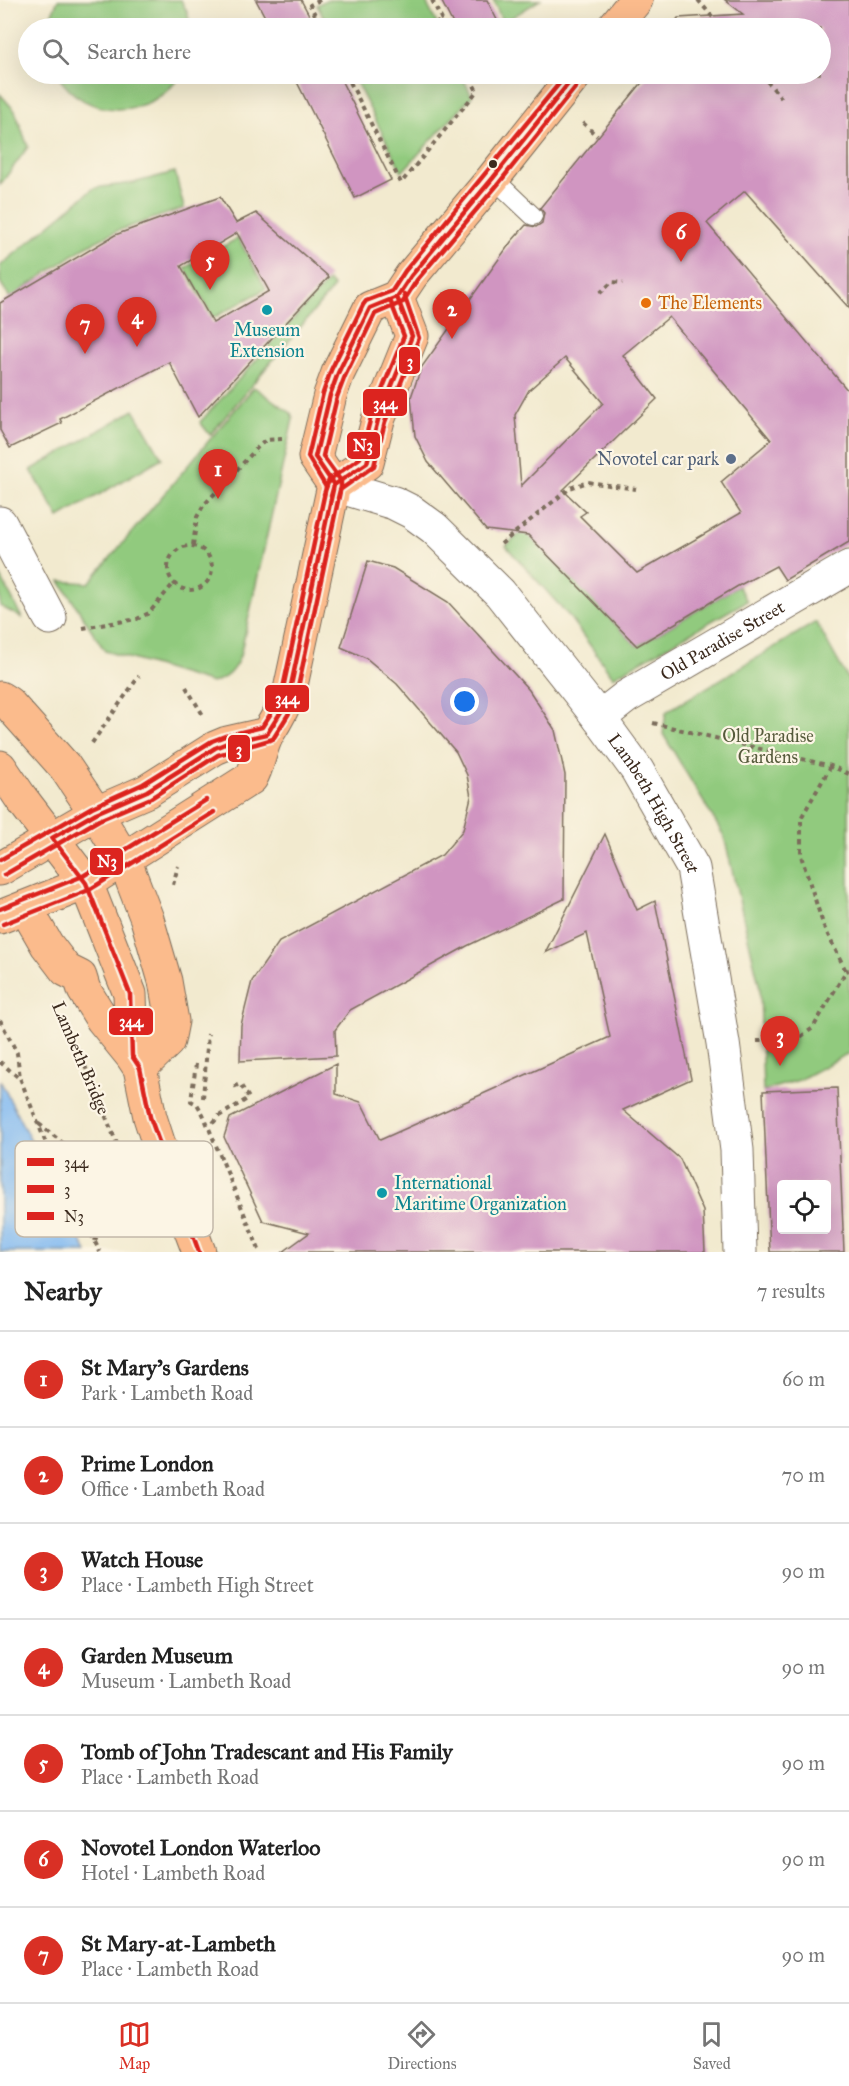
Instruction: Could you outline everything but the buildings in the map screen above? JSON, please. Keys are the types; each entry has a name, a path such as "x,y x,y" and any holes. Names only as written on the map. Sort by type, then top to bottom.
{"main road":[{"path":"621,18 636,0"},
{"path":"334,485 315,457 330,395 338,373 370,308 397,297 411,276 568,84"},
{"path":"136,1062 102,1019 84,990 80,977 66,970 47,945 12,912 86,883 250,778 256,769 267,734 284,707 290,690 334,485 367,463 378,420 412,336 397,297"},
{"path":"0,698 8,703 64,767 124,859 156,947 172,1021 168,1041 136,1062"},
{"path":"0,869 96,813 147,791 215,748 226,743 267,734"},
{"path":"0,767 86,883 130,994 136,1062 158,1141"},
{"path":"193,1237 199,1252"}],"street":[{"name":"Lambeth High Street","path":"334,485 394,503 412,512 434,528 500,593 599,718 644,781 693,868 723,1043 737,1150 740,1252"},
{"path":"0,523 65,623"},
{"name":"Old Paradise Street","path":"599,718 626,698 849,567"}],"lane":[{"path":"493,178 533,216"}],"path":[{"path":"317,18 310,5 320,0"},
{"path":"432,0 441,18"},
{"path":"698,0 713,18"},
{"path":"351,84 401,183 477,91 473,84"},
{"path":"769,84 783,100"},
{"path":"583,123 597,136"},
{"path":"600,293 612,282 623,283"},
{"path":"193,545 197,517 203,506 266,440 289,440"},
{"path":"497,546 570,488 588,482 636,489"},
{"path":"188,544 193,545 200,547 211,558 213,572 206,584 195,590 180,588 174,583 169,577 168,561 176,550 188,544"},
{"path":"65,623 91,628 137,619 149,613 174,583"},
{"path":"87,751 139,676"},
{"path":"186,687 203,716"},
{"path":"648,722 831,766 849,774"},
{"path":"749,1042 796,1040 813,1028 848,970 824,927 801,856 801,818 831,766"},
{"path":"176,892 172,883 179,863"},
{"path":"0,1020 17,1053 20,1078 46,1141"},
{"path":"203,1098 209,1024"},
{"name":"Lambeth Bridge","path":"74,1038 116,1141"},
{"path":"0,1062 20,1078"},
{"path":"213,1123 219,1116 249,1098 240,1084 233,1087"},
{"path":"191,1101 198,1104 203,1114 260,1252"},
{"path":"39,1124 60,1141"},
{"path":"92,1237 100,1252"},
{"path":"95,1242 97,1237"}],"green space":[{"path":"58,0 181,0 188,18 50,18"},
{"path":"326,0 425,0 434,18 324,18 317,5"},
{"path":"493,0 540,0 511,18 501,18"},
{"path":"64,84 173,84 154,100 119,109 101,107 84,101"},
{"path":"357,84 466,84 472,96 402,172"},
{"path":"0,94 15,111 28,147 0,185"},
{"path":"175,172 184,208 117,231 85,247 10,298 0,282 0,266 94,188 133,183"},
{"path":"238,238 266,289 213,318 185,268"},
{"path":"328,281 334,287 210,435 200,422"},
{"path":"254,387 291,413 293,419 240,656 235,666 222,679 212,683 105,651 60,581 89,583"},
{"path":"134,410 162,458 59,518 31,470"},
{"path":"524,530 637,646 738,586 747,601 613,677 568,615 506,546"},
{"path":"0,575 22,618 0,606"},
{"name":"Old Paradise Gardens","path":"816,622 849,681 849,1053 799,1080 763,1091 760,988 724,836 663,734 666,712"}],"water":[{"path":"0,1080 31,1141 15,1141 15,1237 79,1237 87,1252 0,1252"}],"transit line":[{"name":"N3","path":"0,860 92,807 143,784 212,741 262,727 277,704 283,688 326,487 308,457 323,393 331,370 366,301 392,291 405,271 559,84"},
{"name":"344","path":"159,1141 150,1117 140,1068 132,1056 130,994 86,883 52,838 96,813 147,791 215,748 267,734 284,707 290,690 334,485 315,457 330,395 338,373 370,308 397,297 411,276 568,84"},
{"name":"3","path":"4,875 99,820 151,798 218,755 273,739 291,710 297,692 341,487 341,481 323,456 337,397 345,376 375,314 403,302 417,280 578,84"},
{"name":"3","path":"338,498 340,490 374,466 385,422 419,338 404,294"},
{"name":"344","path":"331,496 334,485 367,463 378,420 412,336 397,297"},
{"name":"N3","path":"324,494 329,480 360,458 371,417 404,336 390,300"},
{"name":"N3","path":"0,909 83,876 206,800"},
{"name":"3","path":"3,924 89,890 214,812"},
{"name":"344","path":"194,1237 199,1252"}],"place":[{"name":"Novotel London Waterloo","path":"681,262"},
{"name":"Tomb of John Tradescant and His Family","path":"210,290"},
{"name":"The Elements","path":"646,303"},
{"name":"Museum Extension","path":"267,310"},
{"name":"Prime London","path":"452,339"},
{"name":"Garden Museum","path":"137,347"},
{"name":"St Mary-at-Lambeth","path":"85,354"},
{"name":"Novotel car park","path":"731,459"},
{"name":"St Mary's Gardens","path":"218,499"},
{"name":"Watch House","path":"780,1066"},
{"name":"International Maritime Organization","path":"382,1193"}]}
